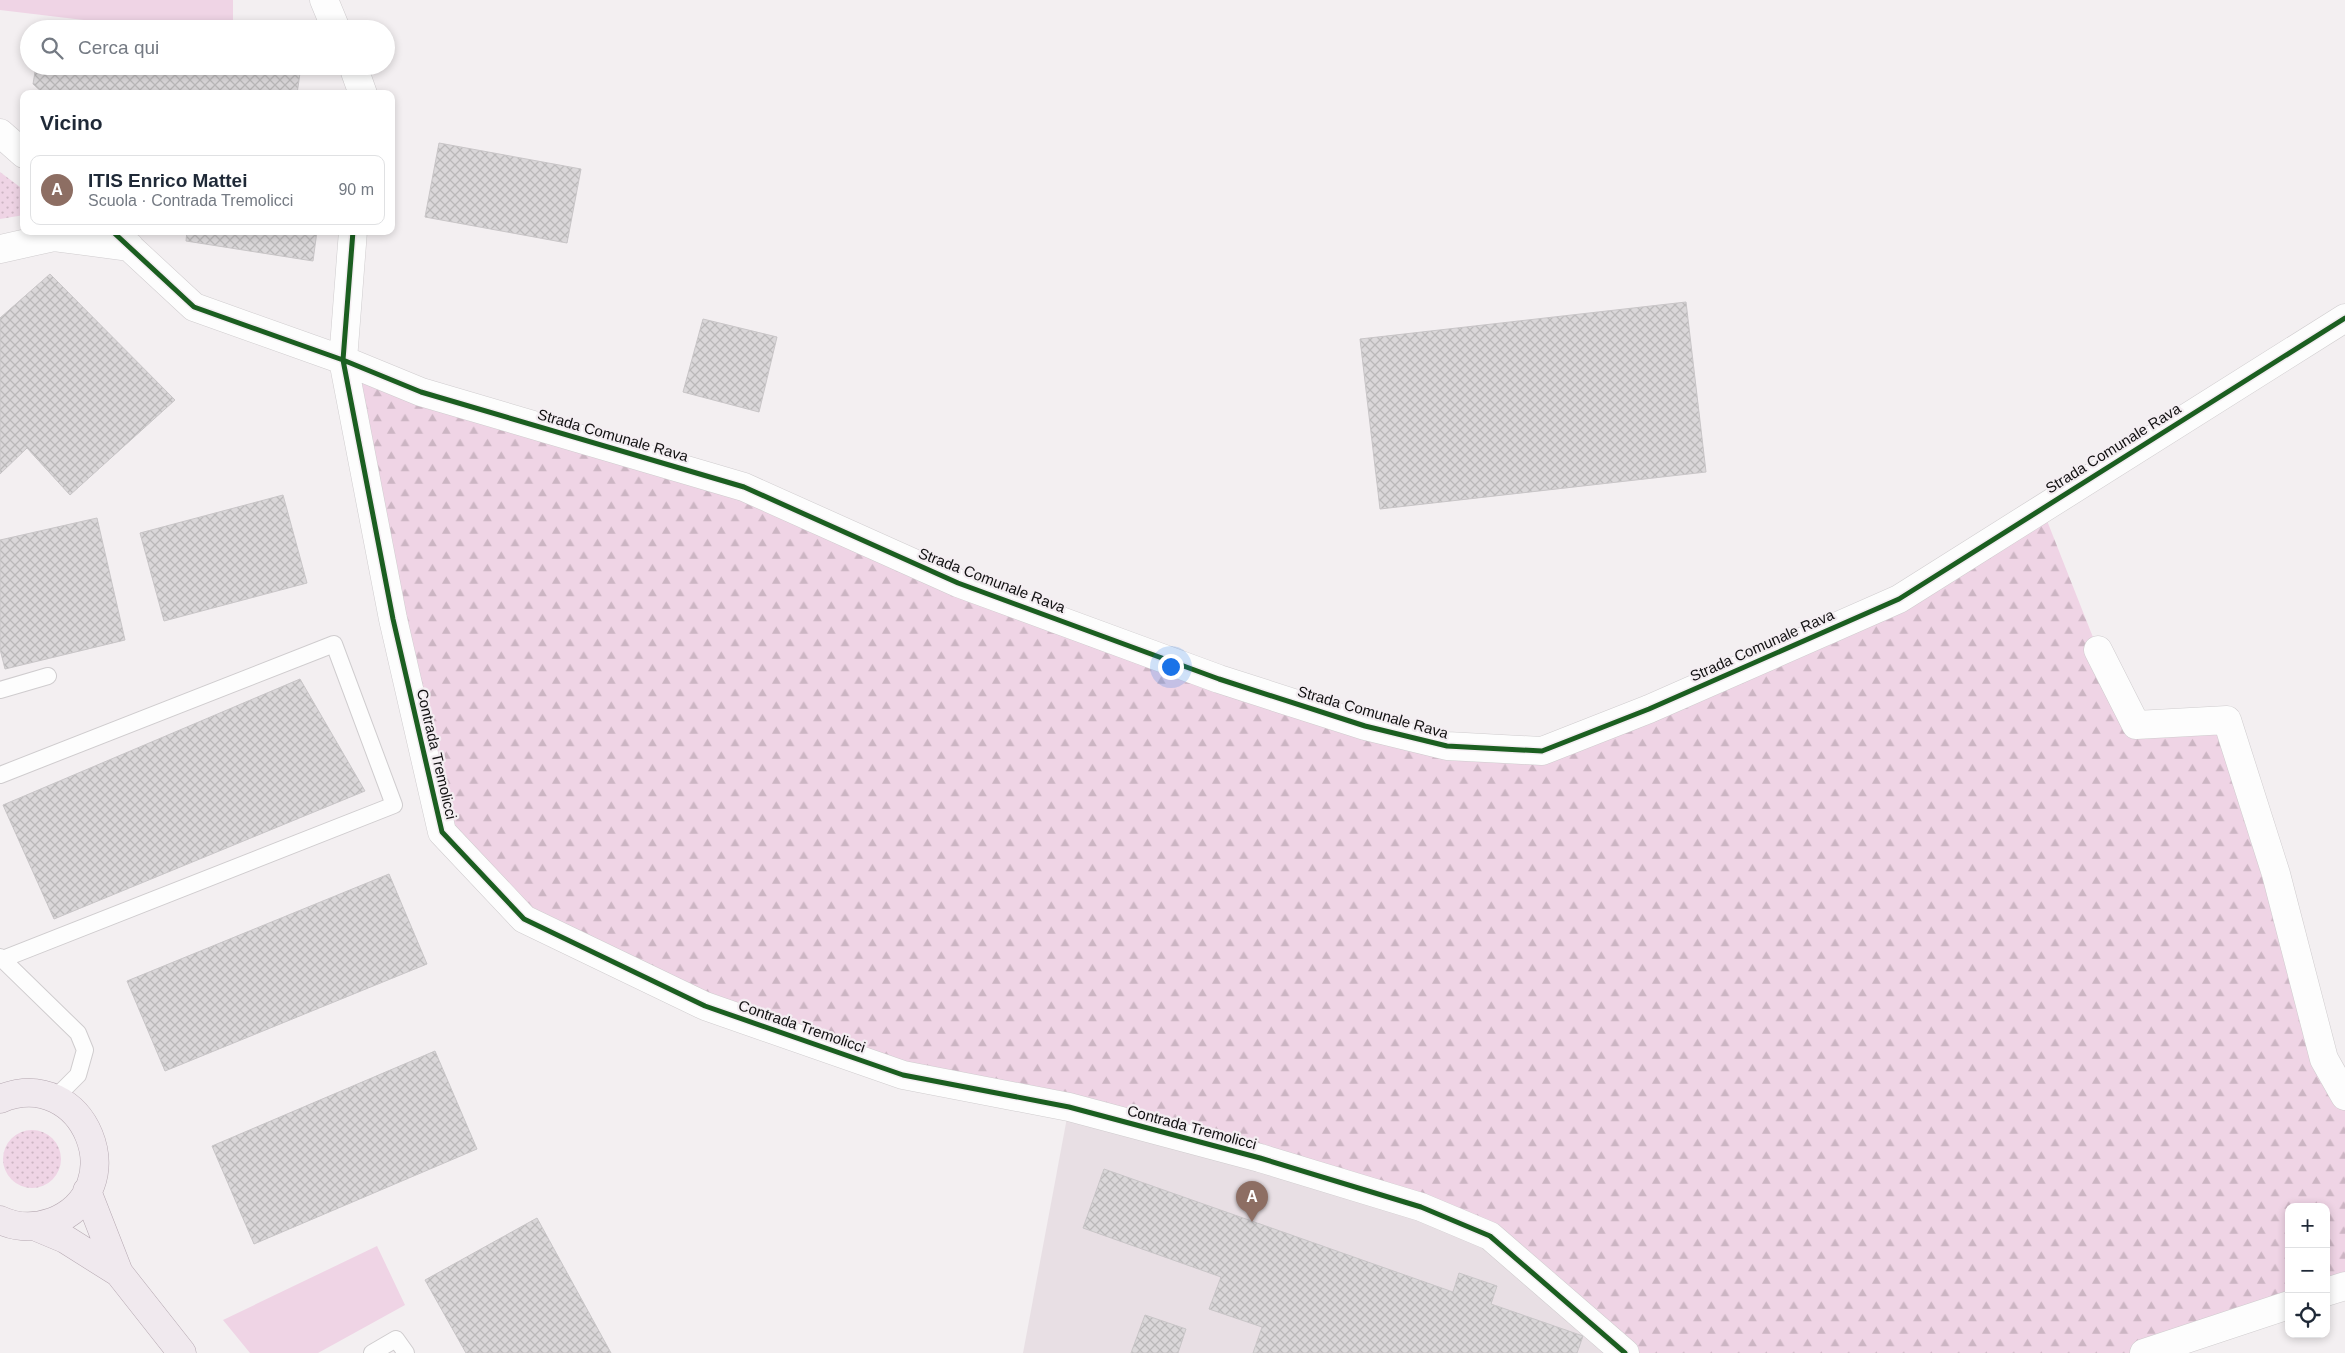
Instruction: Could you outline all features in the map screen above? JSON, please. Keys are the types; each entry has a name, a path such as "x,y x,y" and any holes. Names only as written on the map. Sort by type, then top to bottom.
{"main road":[{"path":"1,1222 19,1226 34,1226 60,1219 76,1206 87,1191 93,1176 95,1160 89,1130 79,1116 66,1104 43,1094 7,1091"},
{"path":"87,1191 120,1273 182,1353"},
{"path":"34,1226 65,1239 120,1273"}],"street":[{"path":"324,0 332,20"},
{"path":"356,75 362,90"},
{"path":"0,133 20,150"},
{"name":"Contrada Tremolicci","path":"353,235 343,360 393,619 442,832 524,919 705,1006 902,1075 1069,1106 1260,1158 1421,1207 1490,1236 1625,1353"},
{"path":"0,249 54,238 121,239"},
{"name":"Strada Comunale Rava","path":"121,239 194,307 343,360 422,392 744,487 958,583 1219,679 1365,726 1447,746 1542,751 1649,709 1899,599 2345,318"},
{"path":"2098,650 2136,725 2228,720 2276,874 2324,1059 2345,1096"},
{"path":"2330,1291 2345,1286"},
{"path":"2144,1353 2285,1306"}],"lane":[{"path":"0,775 334,644 394,806 1,958 78,1033 85,1050 78,1075 55,1098"},
{"path":"0,690 48,676"},
{"path":"372,1353 396,1339 406,1353"}],"shaded area":[{"path":"1069,1107 1490,1236 1625,1353 1023,1353"}],"green space":[{"path":"0,0 233,0 233,20 84,20 0,10"},
{"path":"0,172 20,187 20,216 0,219"},
{"path":"343,360 744,487 1365,726 1542,751 1899,599 2042,508 2098,650 2136,725 2227,720 2345,1096 2345,1286 2330,1291 2330,1203 2285,1203 2285,1306 2144,1353 1625,1353 1490,1236 1421,1207 902,1075 524,919 442,832"},
{"path":"26,1130 38,1130 53,1138 61,1153 61,1165 53,1180 38,1188 26,1188 11,1180 3,1165 3,1153 11,1138"},
{"path":"377,1246 405,1305 318,1353 250,1353 223,1320"}],"building":[{"path":"34,75 300,75 298,90 40,90 33,84"},
{"path":"439,143 581,169 567,243 425,217"},
{"path":"187,235 316,235 313,261 186,241"},
{"path":"50,274 175,400 70,495 27,448 0,474 0,318"},
{"path":"1686,302 1706,472 1380,509 1360,339"},
{"path":"703,319 777,337 759,412 683,392"},
{"path":"283,495 307,583 164,621 140,533"},
{"path":"97,518 125,640 5,669 0,649 0,540"},
{"path":"300,679 365,791 54,919 3,805"},
{"path":"389,874 427,964 165,1071 127,981"},
{"path":"435,1051 477,1149 254,1244 212,1146"},
{"path":"1104,1169 1453,1292 1459,1273 1497,1286 1491,1304 1583,1336 1577,1353 1253,1353 1262,1327 1209,1309 1221,1277 1083,1228"},
{"path":"537,1218 611,1353 466,1353 425,1280"},
{"path":"1145,1315 1186,1329 1178,1353 1131,1353"}],"cycle path":[{"path":"116,235 194,307 343,360 421,392 744,487 958,583 1219,679 1365,726 1447,746 1542,751 1649,709 1899,599 2345,318"},
{"path":"353,235 343,360 393,619 442,832 524,919 705,1006 903,1075 1069,1107 1260,1158 1421,1207 1490,1236 1625,1353"}],"place":[{"name":"ITIS Enrico Mattei","path":"1252,1222"}]}
